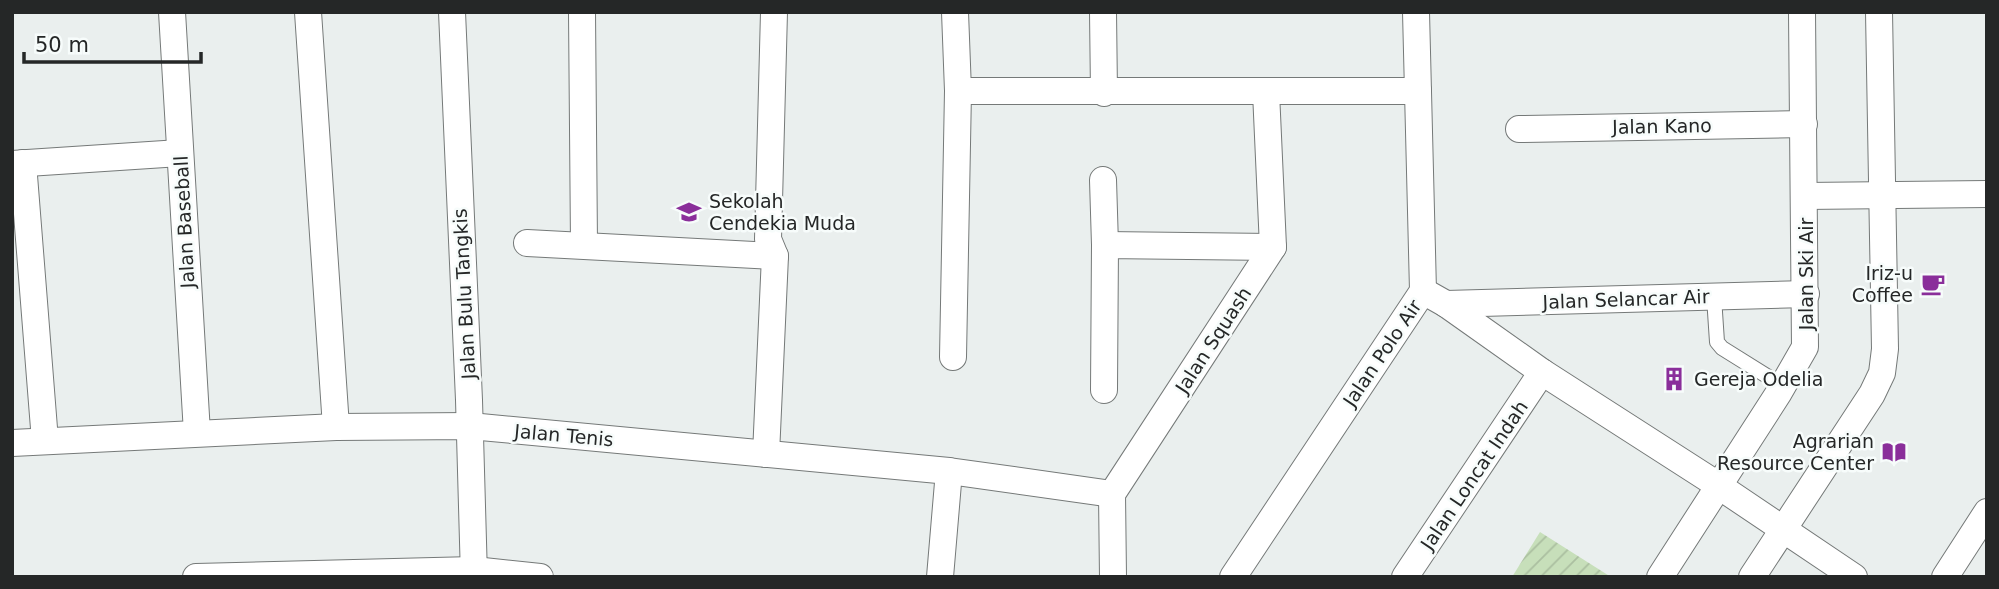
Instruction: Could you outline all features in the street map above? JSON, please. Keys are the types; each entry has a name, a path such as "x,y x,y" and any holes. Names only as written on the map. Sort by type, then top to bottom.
{"street":[{"name":"Jalan Baseball","path":"172,12 197,433"},
{"path":"308,12 336,428"},
{"name":"Jalan Bulu Tangkis","path":"452,12 474,573"},
{"path":"582,12 584,245"},
{"path":"758,453 768,250 774,12"},
{"path":"953,357 958,91 955,12"},
{"path":"1103,12 1104,93"},
{"name":"Jalan Polo Air","path":"1233,577 1423,291 1416,12"},
{"name":"Jalan Ski Air","path":"1660,577 1720,486 1805,347 1802,12"},
{"path":"1752,577 1872,394 1882,373 1885,349 1879,12"},
{"path":"958,91 1418,91"},
{"path":"1105,245 1273,247 1266,92"},
{"name":"Jalan Kano","path":"1519,129 1804,124"},
{"path":"45,441 18,163 180,153"},
{"path":"1103,180 1104,390"},
{"path":"1805,197 1987,194"},
{"path":"527,243 768,250"},
{"name":"Jalan Squash","path":"1112,494 1273,247"},
{"path":"1423,291 1854,577"},
{"name":"Jalan Selancar Air","path":"1446,304 1806,294"},
{"name":"Jalan Loncat Indah","path":"1405,577 1542,372"},
{"name":"Jalan Tenis","path":"12,443 197,433 470,426 949,471 1112,494"},
{"path":"940,577 949,471"},
{"path":"1112,494 1113,577"},
{"path":"1945,577 1987,512"},
{"path":"196,577 474,573 540,577"}],"lane":[{"path":"1714,297 1717,342 1722,348 1783,386"}],"green space":[{"path":"1540,532 1611,577 1512,577"}],"place":[{"name":"Sekolah Cendekia Muda","path":"689,212"},
{"name":"Iriz-u Coffee","path":"1933,284"},
{"name":"Gereja Odelia","path":"1674,379"},
{"name":"Agrarian Resource Center","path":"1894,452"}]}
